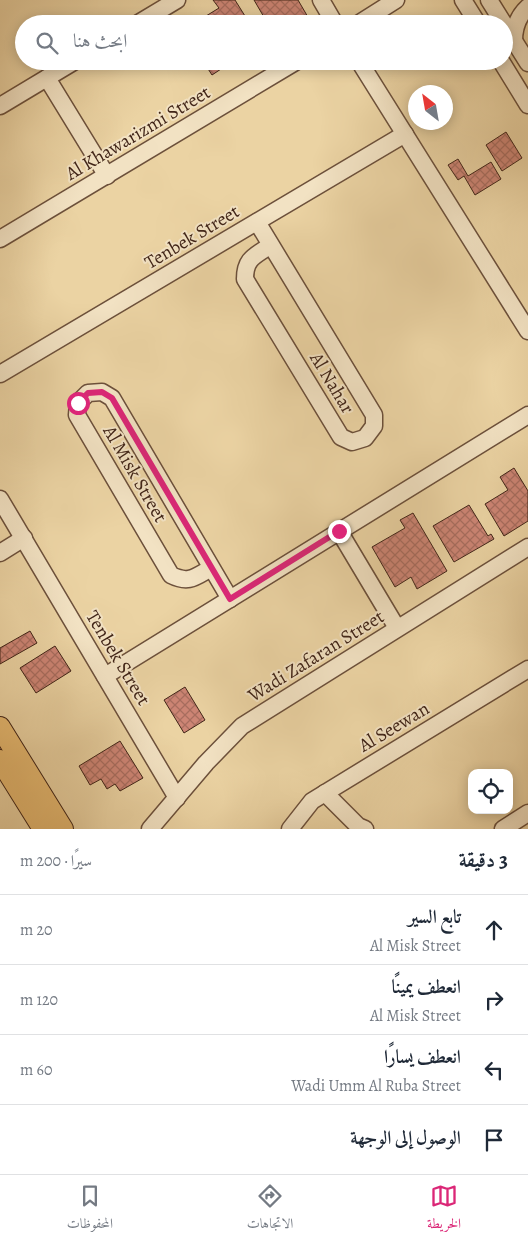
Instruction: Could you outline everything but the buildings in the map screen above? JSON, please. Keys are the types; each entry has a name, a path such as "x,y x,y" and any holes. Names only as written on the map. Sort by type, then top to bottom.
{"main road":[{"path":"0,727 5,761 43,829"},
{"path":"5,761 63,829"}],"street":[{"path":"321,0 330,15"},
{"path":"372,15 396,0"},
{"path":"463,0 472,15"},
{"path":"489,0 498,15"},
{"path":"151,15 174,1"},
{"path":"528,7 516,25 514,41 528,63"},
{"path":"0,106 60,70"},
{"name":"Al Khawarizmi Street","path":"0,239 282,70"},
{"path":"365,70 528,331"},
{"path":"507,70 528,105"},
{"path":"47,78 107,176"},
{"name":"Tenbek Street","path":"0,374 405,134"},
{"name":"Al Nahar","path":"257,222 271,245 374,415 374,426 365,438 352,442 340,437 245,278 245,268 249,260 271,245"},
{"name":"Al Misk Street","path":"211,568 189,580 180,580 170,575 77,415 78,403 88,393 102,392 112,398 230,599"},
{"path":"105,676 528,415"},
{"name":"Tenbek Street","path":"0,498 177,798"},
{"path":"339,531 397,628"},
{"path":"0,553 24,538"},
{"name":"Wadi Zafaran Street","path":"150,829 206,763 242,726 528,547"},
{"name":"Al Seewan","path":"290,829 312,801 528,669"},
{"path":"325,793 358,826 365,829"},
{"path":"503,829 528,813"}],"route":[{"path":"78,403 88,393 102,392 112,398 230,599 339,531"}]}
